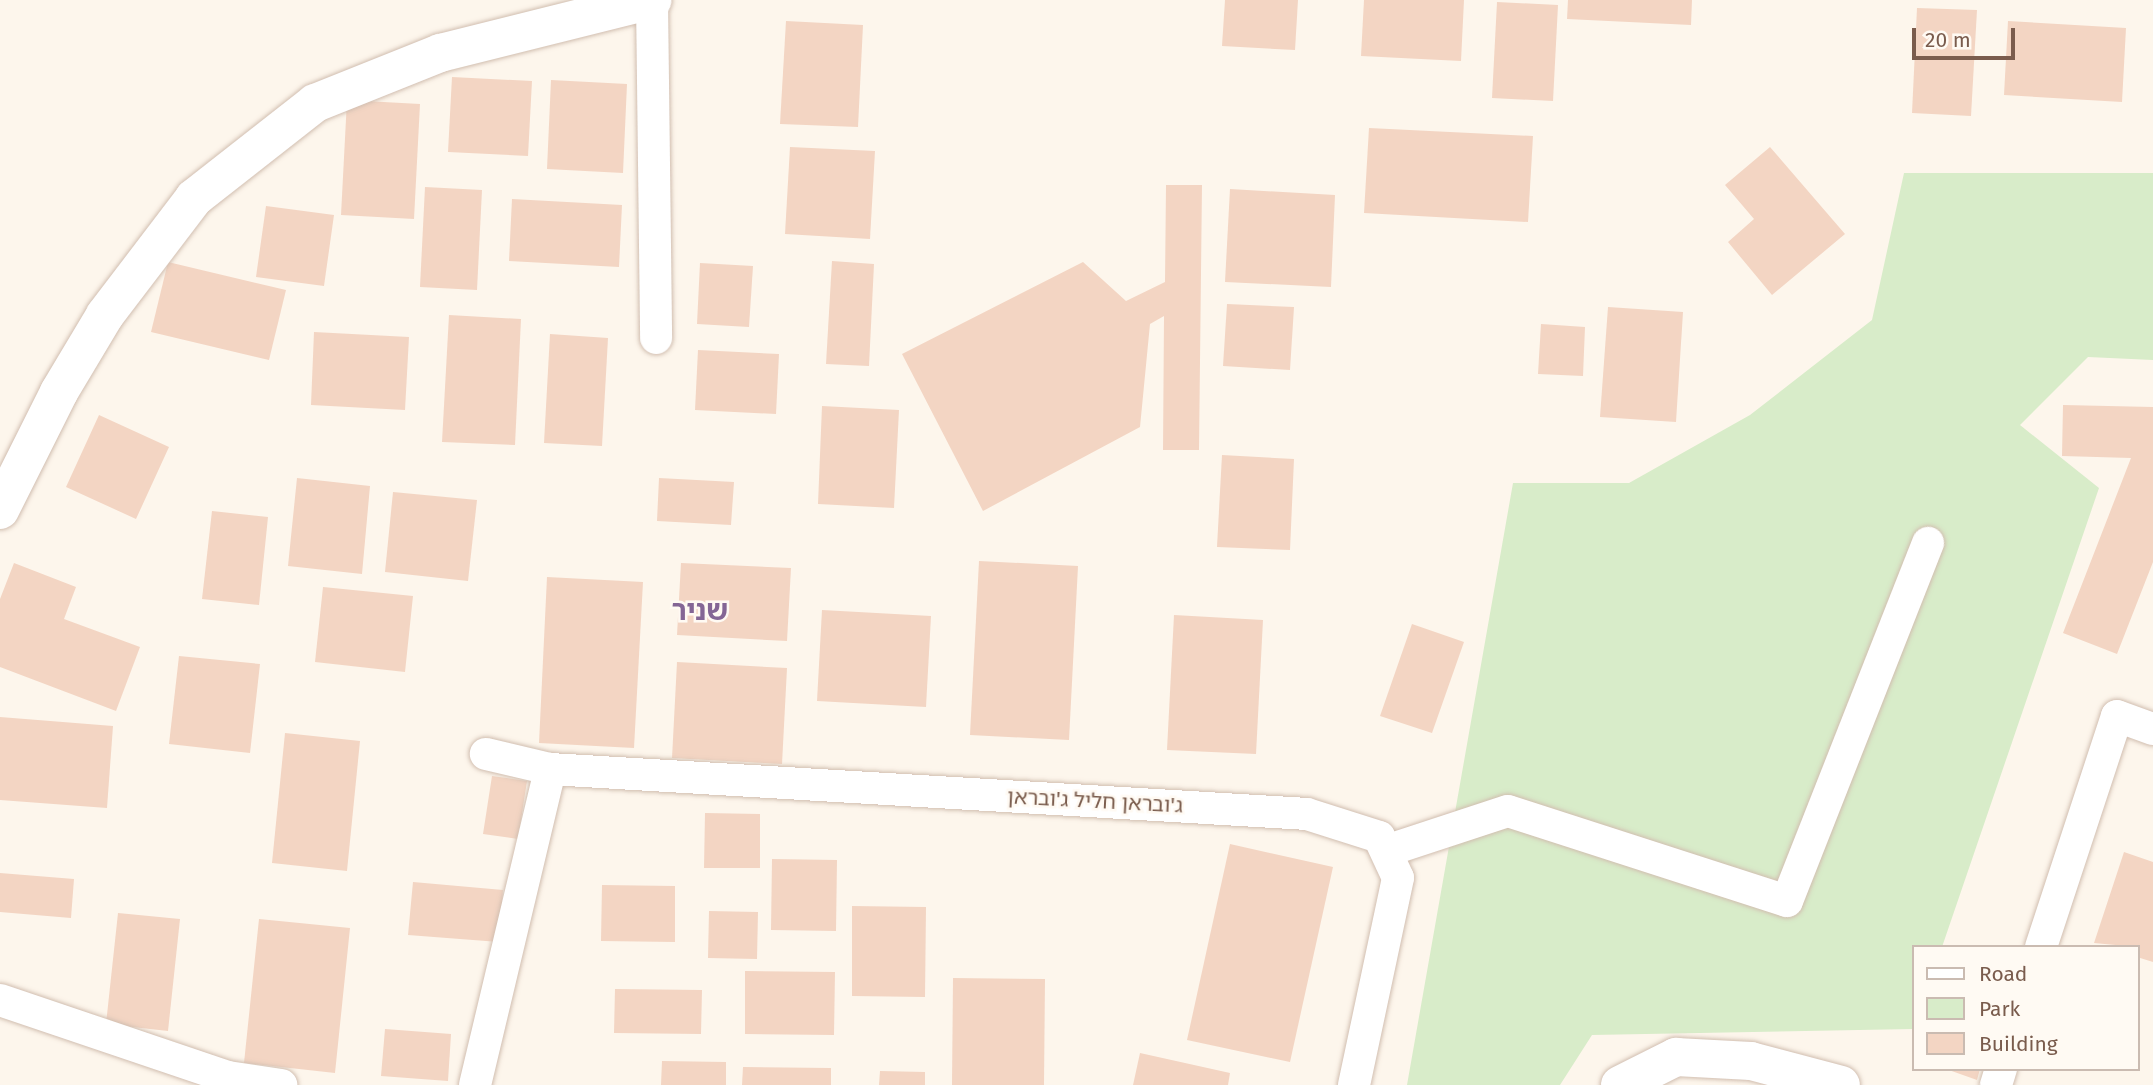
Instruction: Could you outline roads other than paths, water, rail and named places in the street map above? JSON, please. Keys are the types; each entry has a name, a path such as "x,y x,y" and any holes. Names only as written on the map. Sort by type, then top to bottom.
{"street":[{"path":"0,510 59,393 105,315 194,198 315,103 440,53 652,0 656,338"},
{"path":"1354,1085 1398,878 1386,851 1508,811 1787,901 1928,543"},
{"path":"2042,945 2117,716 2153,729"},
{"name":"ג'ובראן חליל ג'ובראן","path":"486,754 550,769 1307,814 1379,837 1386,851"},
{"path":"475,1085 550,769"},
{"path":"0,1000 228,1077 281,1085"},
{"path":"1620,1085 1676,1057 1751,1061 1841,1085"}],"district":[{"name":"שניר","path":"700,611"}]}
